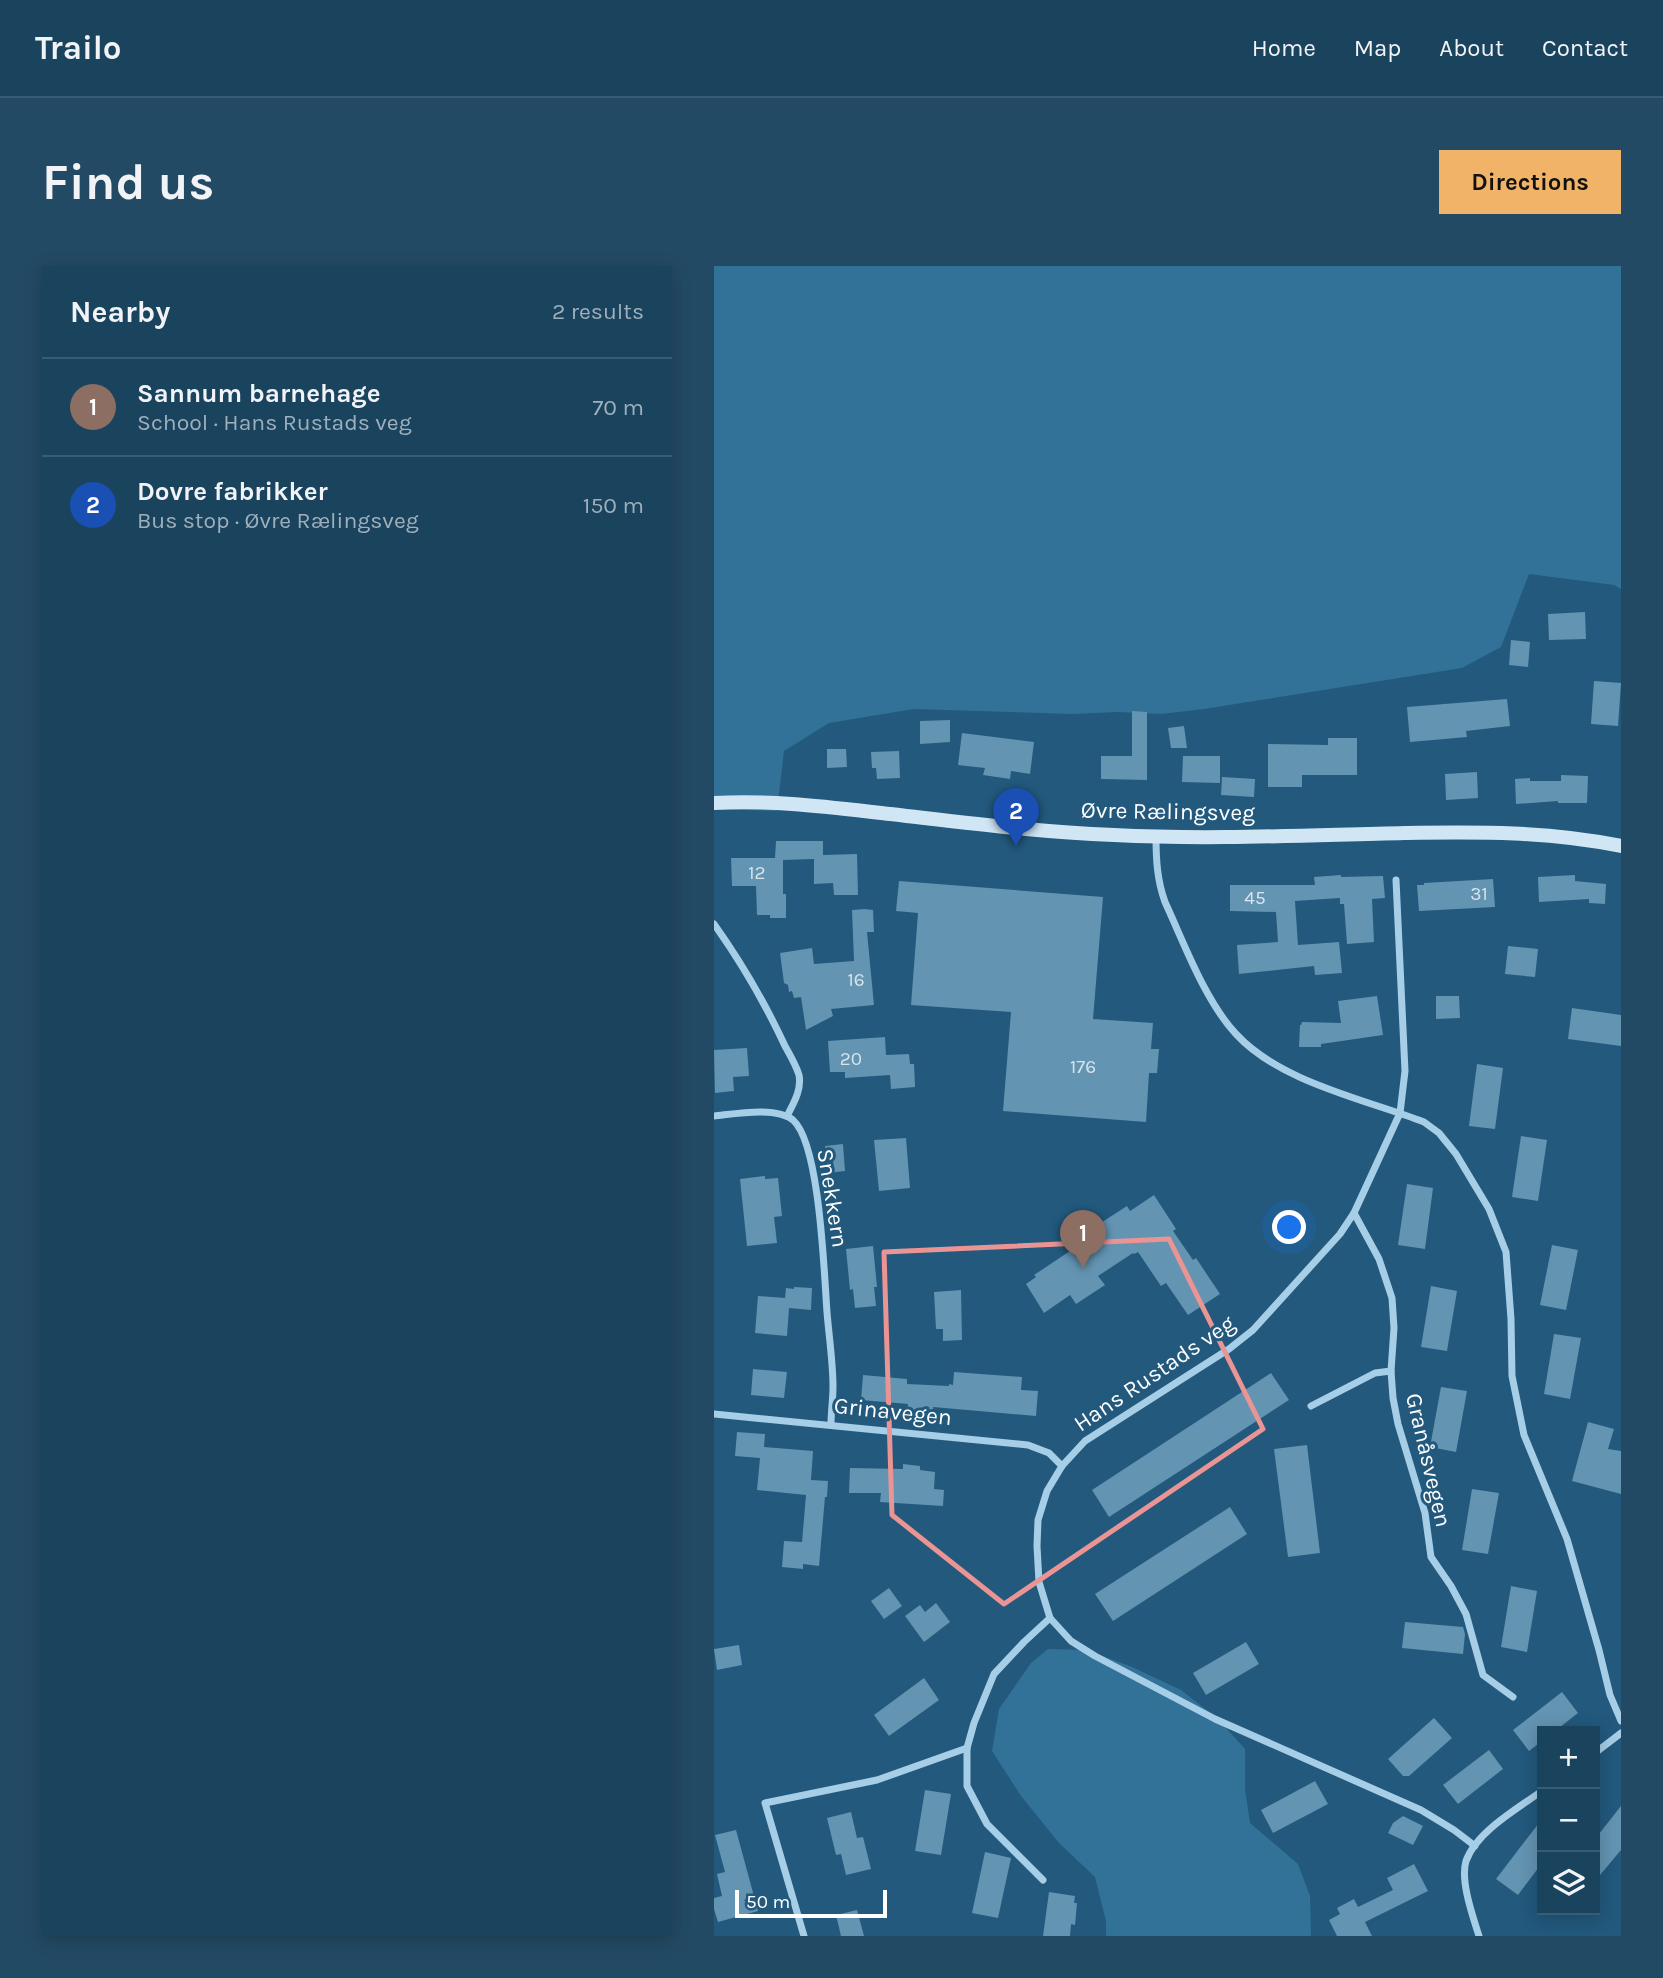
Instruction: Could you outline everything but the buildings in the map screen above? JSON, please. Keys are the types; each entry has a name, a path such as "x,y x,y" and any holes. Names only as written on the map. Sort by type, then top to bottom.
{"main road":[{"name":"Øvre Rælingsveg","path":"714,803 791,804 1116,835 1500,833 1556,835 1621,846"}],"street":[{"path":"1156,836 1159,887 1165,902 1212,1000 1236,1034 1251,1048 1291,1074 1424,1122 1440,1133 1489,1209 1506,1252 1513,1376 1524,1435 1567,1539 1610,1695 1621,1721"},
{"name":"Hans Rustads veg","path":"1396,880 1405,1071 1400,1113 1354,1213 1340,1234 1253,1330 1229,1349 1085,1441 1062,1466 1047,1491 1038,1520 1037,1546 1040,1582 1051,1618 1071,1640 1095,1656 1215,1718 1421,1811 1475,1846"},
{"path":"714,924 733,950 779,1033 799,1076 797,1096 787,1116 763,1112 714,1116"},
{"name":"Snekkern","path":"787,1116 794,1121 806,1142 816,1188 833,1387 831,1424"},
{"name":"Granåsvegen","path":"1354,1213 1379,1259 1392,1298 1393,1398 1398,1424 1425,1513 1431,1558 1451,1586 1466,1614 1483,1675 1513,1697"},
{"path":"1311,1406 1375,1373 1391,1371"},
{"name":"Grinavegen","path":"714,1414 1028,1445 1049,1453 1062,1466"},
{"path":"1043,1880 986,1824 967,1786 967,1748 994,1674 1051,1618"},
{"path":"1600,1749 1621,1733"},
{"path":"804,1936 765,1803 877,1780 967,1748"},
{"path":"1479,1936 1467,1898 1465,1863 1475,1846 1496,1824 1537,1795"}],"highlighted area":[{"path":"1169,1239 1263,1429 1004,1604 892,1515 884,1252"}],"shaded area":[{"path":"714,266 1621,266 1621,589 1614,585 1529,574 1501,647 1462,668 1161,714 914,709 829,723 784,751 777,811 714,809"},
{"path":"1048,1649 1087,1650 1132,1667 1181,1690 1218,1719 1245,1749 1245,1789 1250,1823 1298,1864 1310,1896 1311,1936 1106,1936 1106,1921 1095,1877 1059,1843 1021,1796 992,1751 999,1709 1031,1663"}],"place":[{"name":"Dovre fabrikker","path":"1016,846"},
{"name":"Sannum barnehage","path":"1083,1268"}]}
